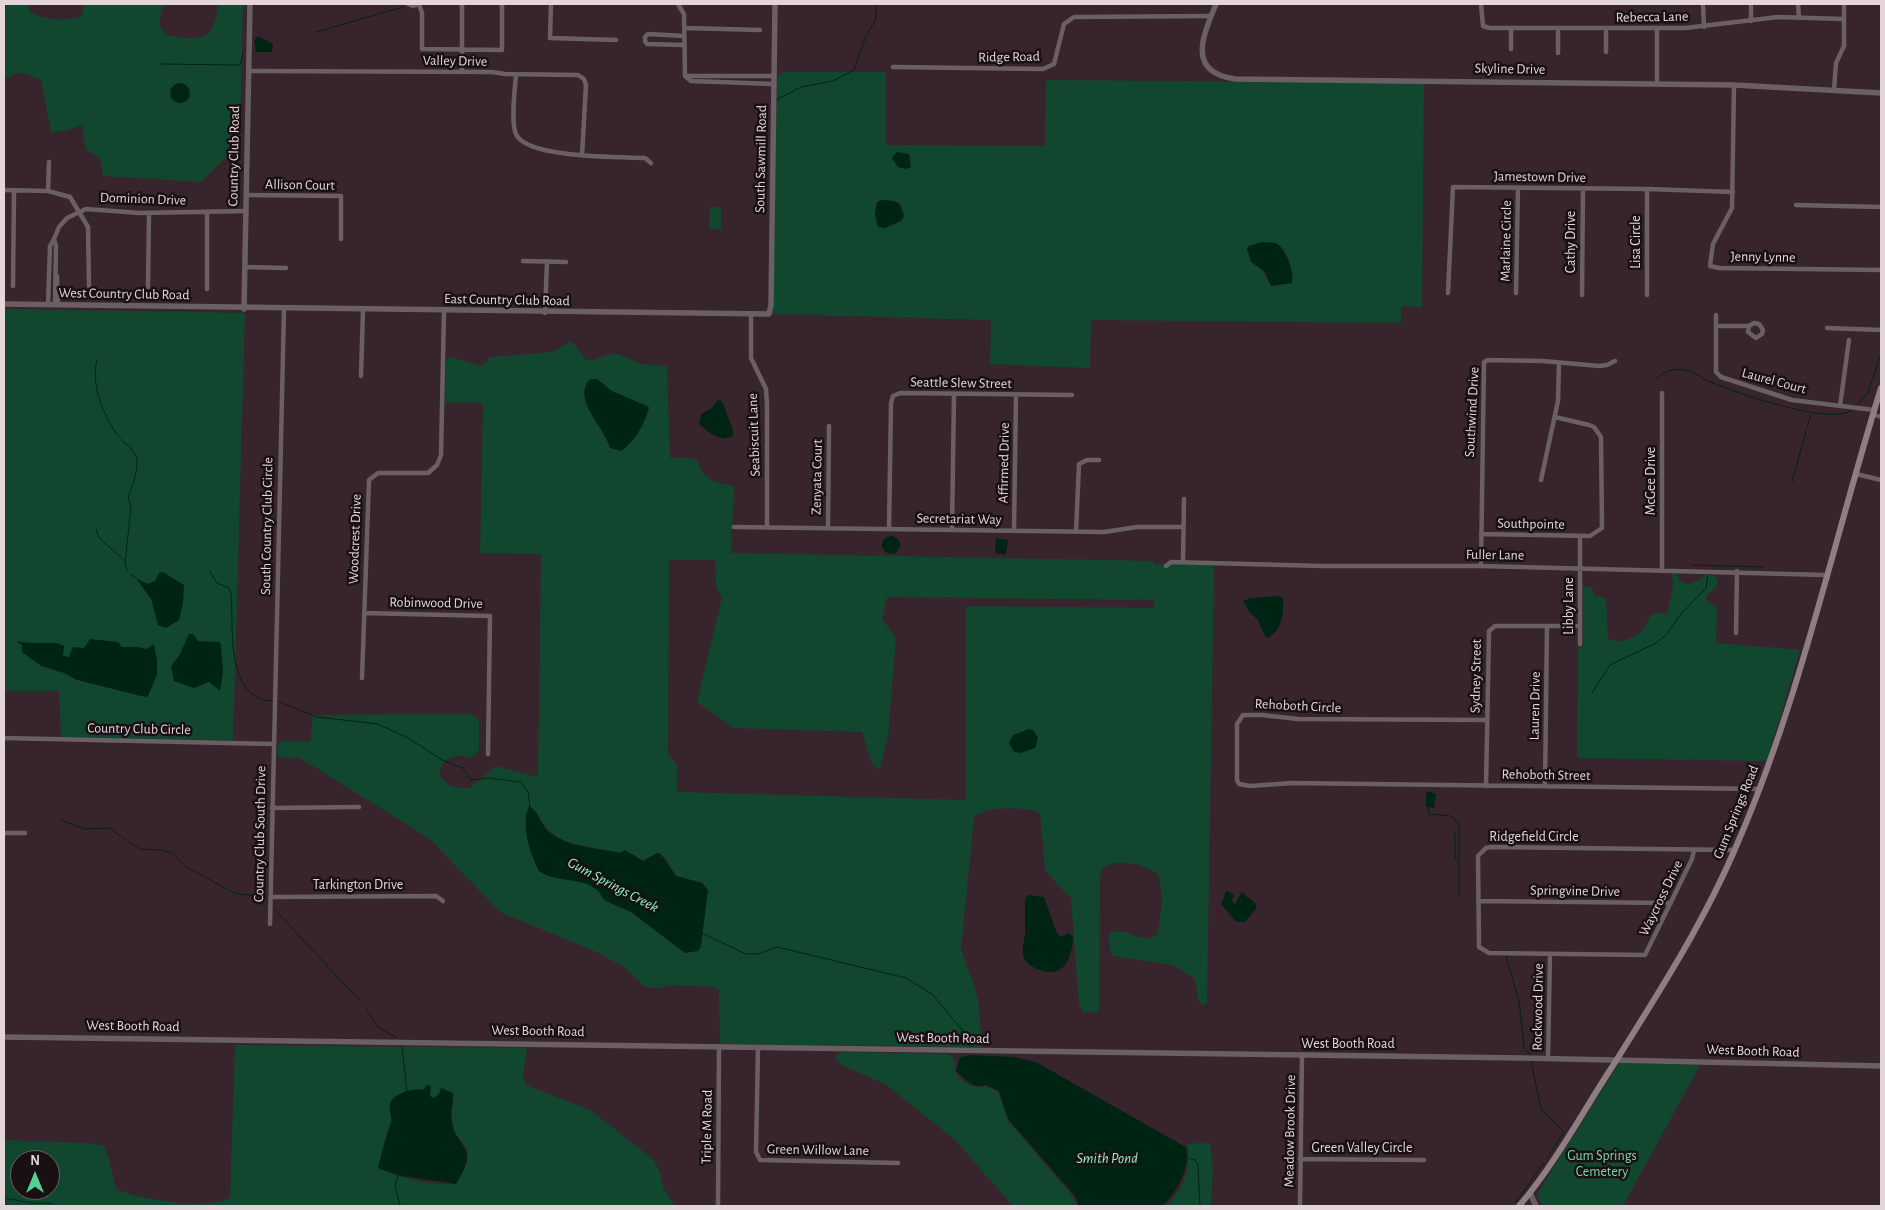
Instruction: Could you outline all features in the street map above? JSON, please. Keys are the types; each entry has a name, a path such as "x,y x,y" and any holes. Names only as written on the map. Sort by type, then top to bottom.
{"main road":[{"name":"Gum Springs Road","path":"1519,1206 1530,1193 1616,1061 1706,912 1735,850 1781,734 1881,388"}],"street":[{"name":"Country Club Road","path":"244,309 250,4"},
{"path":"408,4 418,4 422,14 422,49 462,50 502,50 502,4"},
{"path":"462,4 462,72"},
{"path":"551,4 550,38 616,40"},
{"path":"680,4 684,14 685,28 685,76 691,81 774,84"},
{"name":"South Sawmill Road","path":"769,314 775,4"},
{"name":"Skyline Drive","path":"1216,4 1203,39 1202,55 1208,67 1226,77 1657,83 1881,93"},
{"name":"Rebecca Lane","path":"1481,4 1484,26 1511,29 1657,29 1704,27 1750,21 1798,18 1844,19"},
{"path":"1703,4 1704,27"},
{"path":"1750,21 1751,4"},
{"path":"1798,4 1798,18"},
{"path":"1834,90 1836,63 1844,46 1844,4"},
{"name":"Ridge Road","path":"893,67 1043,69 1054,64 1064,24 1074,17 1211,16"},
{"path":"685,28 760,30"},
{"path":"1511,29 1511,49"},
{"path":"1558,29 1558,53"},
{"path":"1606,29 1606,52"},
{"path":"1657,29 1657,83"},
{"path":"684,36 648,34 645,36 644,41 648,44 684,45"},
{"name":"Valley Drive","path":"248,71 462,72 516,75 578,75 584,79 582,155"},
{"path":"516,75 514,129 516,136 522,142 556,154 645,158 651,163"},
{"path":"685,76 774,76"},
{"name":"Jenny Lynne","path":"1734,85 1732,208 1713,244 1710,266 1719,268 1881,270"},
{"path":"48,190 49,162"},
{"name":"Jamestown Drive","path":"1448,293 1453,187 1733,192"},
{"name":"Marlaine Circle","path":"1516,293 1518,188"},
{"name":"Cathy Drive","path":"1582,294 1583,189"},
{"name":"Lisa Circle","path":"1647,189 1647,296"},
{"path":"4,190 48,190 70,197 85,219 89,238 89,286"},
{"path":"13,286 14,190"},
{"name":"Allison Court","path":"246,195 341,196 341,238"},
{"path":"1796,205 1881,207"},
{"name":"Dominion Drive","path":"79,212 86,209 149,212 246,211"},
{"path":"54,305 50,246 62,224 79,212"},
{"path":"148,287 149,212"},
{"path":"207,212 207,288"},
{"path":"54,239 58,280 54,305"},
{"path":"523,261 566,262"},
{"path":"545,312 546,262"},
{"path":"245,267 286,268"},
{"name":"West Country Club Road","path":"4,304 244,309"},
{"name":"East Country Club Road","path":"244,309 769,314"},
{"name":"South Country Club Circle","path":"273,744 284,309"},
{"path":"361,376 363,310"},
{"name":"Woodcrest Drive","path":"362,678 369,480 378,472 428,473 437,465 441,455 444,311"},
{"name":"Seabiscuit Lane","path":"751,315 751,358 766,389 766,527"},
{"name":"Laurel Court","path":"1716,315 1716,372 1721,378 1776,396 1874,412 1881,417"},
{"path":"1716,326 1749,326"},
{"path":"1827,328 1881,330"},
{"path":"1840,406 1849,340"},
{"name":"Southwind Drive","path":"1481,566 1484,362 1488,360 1543,361 1559,364 1599,366 1615,361"},
{"path":"1541,480 1555,417 1559,364"},
{"name":"McGee Drive","path":"1662,393 1662,570"},
{"name":"Seattle Slew Street","path":"889,529 891,403 893,396 900,394 1072,395"},
{"path":"952,530 954,394"},
{"name":"Affirmed Drive","path":"1014,531 1016,395"},
{"path":"1555,417 1589,425 1601,437 1602,528 1590,536 1580,536"},
{"name":"Zenyata Court","path":"828,528 829,426"},
{"path":"1076,532 1079,464 1087,460 1099,460"},
{"path":"1856,474 1881,480"},
{"path":"1183,562 1184,500"},
{"name":"Secretariat Way","path":"734,527 1076,532 1104,532 1137,527 1183,527"},
{"name":"Southpointe","path":"1481,534 1580,536"},
{"name":"Libby Lane","path":"1580,536 1580,644"},
{"name":"Fuller Lane","path":"1166,566 1171,562 1183,562 1333,566 1481,566 1826,575"},
{"path":"1736,633 1738,572"},
{"name":"Robinwood Drive","path":"364,613 490,616 488,754"},
{"name":"Sydney Street","path":"1486,786 1489,632 1495,626 1580,626"},
{"name":"Lauren Drive","path":"1545,786 1547,626"},
{"name":"Rehoboth Circle","path":"1331,784 1250,786 1239,784 1236,775 1237,724 1240,717 1247,714 1262,714 1298,719 1486,720"},
{"name":"Country Club Circle","path":"4,738 273,744"},
{"name":"Country Club South Drive","path":"270,924 273,744"},
{"name":"Rehoboth Street","path":"1331,784 1760,789"},
{"path":"272,808 359,808"},
{"path":"4,833 25,833"},
{"name":"Ridgefield Circle","path":"1645,955 1550,955 1489,953 1481,950 1478,943 1478,856 1486,848 1735,850"},
{"name":"Waycross Drive","path":"1645,955 1692,859 1694,850"},
{"name":"Tarkington Drive","path":"270,897 436,896 443,900"},
{"name":"Springvine Drive","path":"1478,901 1671,903"},
{"name":"Rockwood Drive","path":"1548,1059 1550,955"},
{"name":"West Booth Road","path":"4,1037 1548,1059 1881,1066"},
{"name":"Triple M Road","path":"718,1206 719,1047"},
{"name":"Green Willow Lane","path":"758,1048 757,1158 763,1161 898,1163"},
{"name":"Meadow Brook Drive","path":"1300,1206 1302,1056"},
{"name":"Green Valley Circle","path":"1300,1159 1424,1160"},
{"path":"1530,1193 1536,1206"}],"green space":[{"path":"4,4 28,4 30,12 36,15 63,19 82,16 84,4 164,4 160,20 162,30 177,37 193,38 205,36 209,33 219,4 243,4 240,130 236,147 201,182 103,176 100,157 86,150 82,125 65,131 51,132 41,80 22,73 4,79"},
{"path":"783,72 886,72 886,145 1045,146 1046,80 1424,83 1422,307 1401,306 1401,323 1091,320 1090,368 990,364 991,320 773,314 777,77","holes":["882,200 894,201 900,204 901,221 881,228 875,213 877,202","1263,242 1292,283 1271,286 1249,246"]},
{"path":"710,207 721,207 721,229 709,229"},
{"path":"4,309 245,313 233,740 61,738 59,691 4,691"},
{"path":"569,342 574,344 585,359 592,360 615,353 642,364 667,366 670,458 697,460 703,473 711,480 734,486 731,553 1154,561 1154,564 1214,564 1207,1003 1203,1005 1199,1003 1195,979 1173,965 1112,956 1108,939 1110,933 1117,931 1146,938 1158,934 1162,903 1159,875 1139,865 1124,862 1103,868 1100,876 1099,1010 1097,1013 1083,1012 1079,1005 1071,899 1045,870 1040,813 1025,809 1005,808 986,811 974,818 961,949 978,998 982,1047 720,1044 719,991 715,987 672,985 659,988 645,987 624,967 599,953 500,912 430,839 300,758 278,757 278,744 281,741 310,742 313,715 471,714 479,720 479,750 472,758 456,756 444,762 439,773 448,784 460,788 470,788 496,766 538,777 541,554 480,553 483,406 479,402 445,403 446,360 450,357 481,366 486,363 489,357 553,352","holes":["669,560 715,560 716,587 722,597 697,702 733,728 862,732 872,763 879,771 888,737 896,638 882,619 887,597 1154,600 1154,608 966,606 966,800 677,792 677,765 668,755","527,811 536,811 547,829 565,842 620,853 631,853 643,861 657,853 665,857 676,876 702,883 708,890 685,953 631,912 604,900 592,886 556,878 539,871 528,841"]},
{"path":"1672,573 1677,573 1680,581 1687,584 1697,581 1706,574 1715,576 1718,581 1716,588 1707,595 1706,600 1717,608 1716,643 1800,650 1767,761 1577,758 1578,647 1583,646 1583,587 1591,587 1595,596 1606,598 1608,638 1622,641 1641,632 1653,614 1667,614 1673,586"},
{"path":"235,1045 527,1048 523,1077 526,1085 590,1110 654,1160 660,1173 663,1187 675,1206 4,1206 4,1140 90,1143 104,1146 116,1189 156,1200 190,1203 219,1202 230,1198","holes":["423,1090 428,1091 430,1096 434,1098 439,1094 453,1099 451,1120 454,1131 467,1149 468,1159 456,1184 436,1184 416,1180 378,1168 386,1135 392,1120 389,1106"]},
{"path":"840,1052 948,1054 954,1058 955,1070 963,1081 972,1086 986,1086 998,1092 1008,1121 1073,1197 1077,1206 1013,1206 954,1139 885,1084 840,1064 835,1058"},
{"name":"Gum Springs Cemetery","path":"1619,1063 1700,1065 1623,1206 1541,1206 1537,1194"},
{"path":"1210,1143 1213,1168 1211,1206 1166,1206 1177,1194 1185,1178 1188,1161 1187,1144"}],"water":[{"path":"258,36 273,44 272,52 256,52 254,40"},
{"path":"176,83 184,83 190,89 190,97 184,103 176,103 170,97 170,89"},
{"path":"897,152 909,154 911,167 906,169 898,167 892,158"},
{"path":"882,200 894,201 900,204 904,216 901,221 885,228 878,227 875,214 877,202"},
{"path":"1263,242 1275,243 1283,249 1291,267 1292,283 1271,286 1265,272 1251,262 1247,249 1249,246"},
{"path":"590,379 597,379 612,391 649,407 639,432 621,451 610,448 587,404 584,395 585,387"},
{"path":"718,400 722,401 733,430 733,436 728,438 719,437 699,424 701,414 712,408"},
{"path":"891,536 897,539 900,545 897,551 891,554 885,551 882,545 885,539"},
{"path":"996,538 1008,540 1006,555 995,553"},
{"path":"163,572 184,585 183,603 179,620 166,628 158,625 151,599 136,578 148,584 155,581 159,573"},
{"path":"1279,596 1283,598 1281,621 1276,632 1266,638 1258,620 1248,610 1243,601 1250,598"},
{"path":"189,634 193,634 198,641 219,642 221,645 223,672 220,691 209,682 194,688 174,681 171,666 180,654"},
{"path":"90,639 118,642 122,647 147,649 154,645 157,675 148,696 145,697 77,680 64,673 41,666 22,652 22,645 17,642 60,644 64,646 63,656 69,657 73,647 84,648"},
{"path":"1029,729 1034,731 1038,738 1035,748 1021,753 1014,752 1009,743 1013,735"},
{"path":"1428,791 1436,794 1434,808 1426,807 1426,793"},
{"path":"529,806 535,811 548,831 564,840 573,844 620,853 625,850 643,861 657,853 661,854 676,876 702,883 708,890 701,946 698,951 685,953 631,912 604,900 592,886 556,878 539,871 527,839 526,814"},
{"path":"1226,891 1234,894 1232,901 1235,904 1242,892 1256,904 1256,909 1245,922 1236,922 1221,904"},
{"path":"1028,895 1044,897 1056,931 1061,937 1068,933 1073,937 1068,961 1059,970 1052,972 1044,971 1031,966 1024,959 1025,899"},
{"name":"Smith Pond","path":"973,1055 1013,1057 1036,1062 1186,1147 1187,1162 1185,1171 1172,1195 1162,1206 1079,1206 1075,1196 1008,1119 999,1091 986,1085 973,1085 956,1071 960,1057"},
{"path":"427,1085 431,1086 430,1096 434,1098 439,1094 441,1088 453,1093 452,1122 467,1155 467,1162 456,1184 401,1176 378,1168 391,1123 390,1104 392,1100 404,1092 423,1090"}],"waterway":[{"path":"776,100 801,87 833,81 854,70 866,36 876,19 876,4"},
{"path":"316,32 403,7"},
{"path":"159,64 240,65 243,54"},
{"path":"1858,404 1868,393 1881,353"},
{"path":"97,360 95,379 102,407 116,433 133,451 137,459 136,474 128,498 131,507 125,563 127,570"},
{"path":"1657,378 1670,371 1677,369 1685,370 1725,388 1784,407 1826,414 1842,414 1852,410"},
{"path":"1807,427 1811,414"},
{"path":"1792,482 1806,431"},
{"path":"96,529 103,542 124,561"},
{"path":"1691,565 1763,567"},
{"path":"209,570 217,583 229,588 231,593 234,658 238,674 245,687 256,697 271,701"},
{"path":"130,574 136,578"},
{"path":"1592,693 1610,665 1656,643 1667,634 1680,615 1706,588 1708,574"},
{"name":"Gum Springs Creek","path":"277,701 317,717 378,724 408,738 442,760 463,768 471,780 488,778 521,782 528,792 530,807"},
{"path":"1428,808 1429,814 1451,816 1462,828"},
{"path":"61,820 84,829 109,828 140,849 162,850 172,853 185,866 234,893 255,896 266,908"},
{"path":"1459,825 1459,896"},
{"path":"1455,833 1455,859 1458,863"},
{"path":"275,910 360,1001"},
{"name":"Gum Springs Creek","path":"702,933 746,954 758,954 777,947 906,978 932,994 964,1032 970,1047"},
{"path":"1506,956 1519,1001 1524,1048 1531,1056"},
{"path":"366,1009 378,1027 397,1038"},
{"path":"402,1046 407,1092"},
{"path":"1531,1061 1541,1109 1564,1132 1547,1158"},
{"name":"Gum Springs Creek","path":"1188,1158 1195,1160 1198,1164 1200,1206"},
{"path":"1516,1202 1544,1163"},
{"path":"398,1175 395,1186 400,1206"},
{"path":"4,1198 32,1203 51,1203 54,1206"}]}
